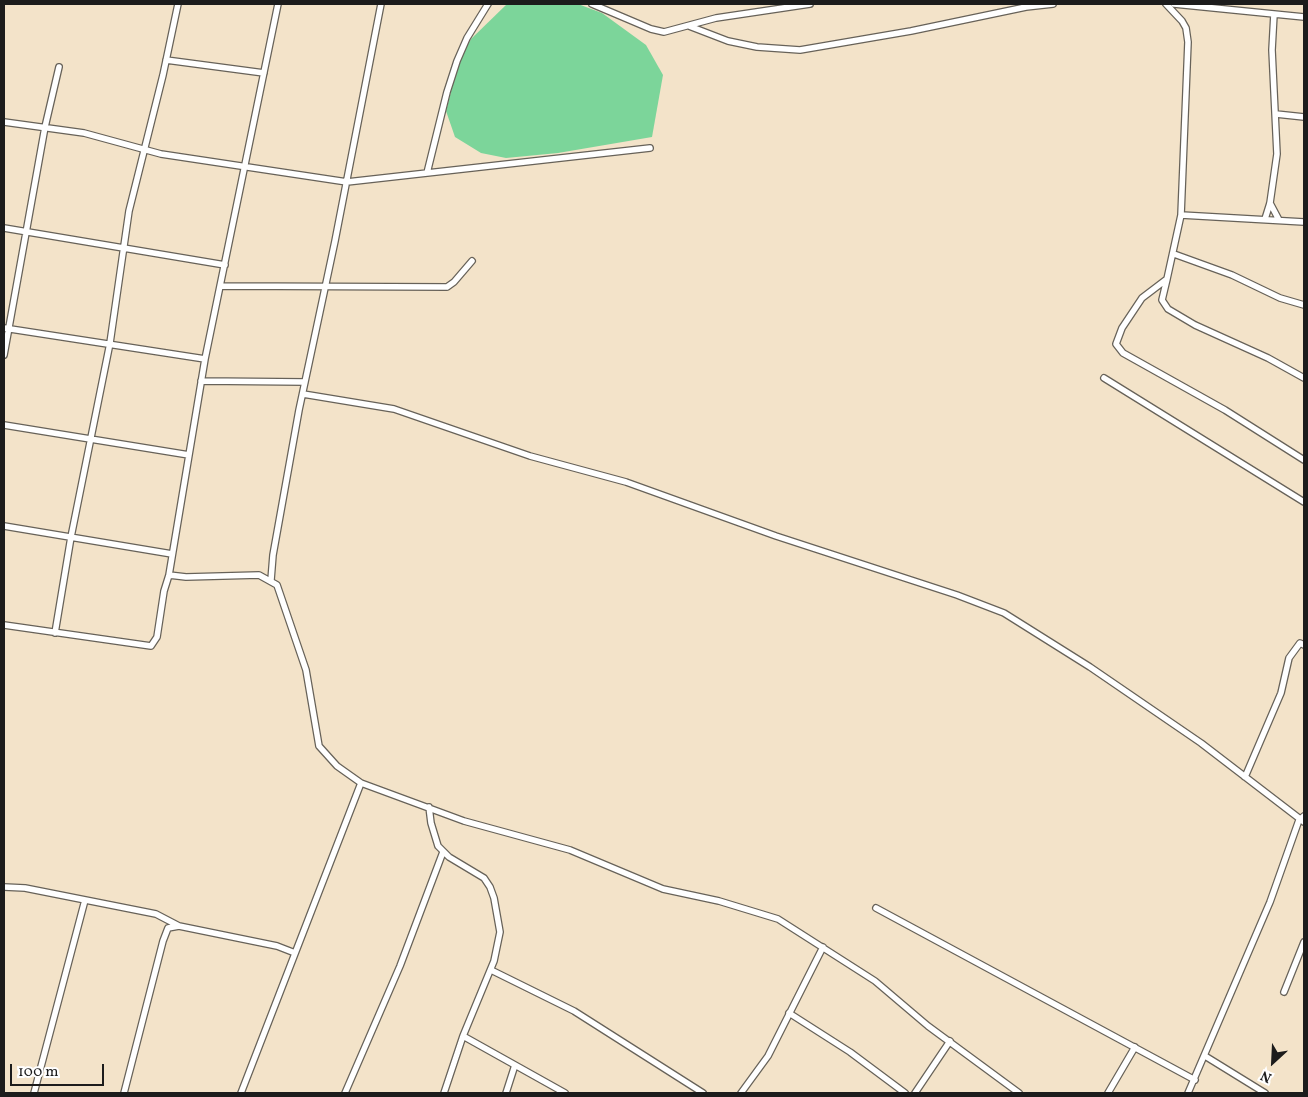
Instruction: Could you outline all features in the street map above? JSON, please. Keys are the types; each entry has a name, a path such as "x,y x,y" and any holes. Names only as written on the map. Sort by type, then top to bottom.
{"street":[{"path":"55,632 71,536 110,343 129,211 178,4"},
{"path":"4,625 151,646 157,637 205,359 278,4"},
{"path":"381,4 272,555 271,580 282,597 306,670 319,746 337,766 361,783 464,821 570,850 663,889 719,901 773,918 875,981 912,1014 1019,1093"},
{"path":"427,173 447,92 457,61 467,38 488,4"},
{"path":"592,4 664,32 716,18 810,4"},
{"path":"689,26 738,43 757,47 800,50 910,31 1026,5 1053,4"},
{"path":"1166,4 1182,21 1186,28 1188,42 1181,215 1174,254 1162,300 1168,309 1195,326 1268,358 1304,378"},
{"path":"1174,4 1304,17"},
{"path":"1264,219 1270,203 1277,154 1272,50 1274,14"},
{"path":"166,60 264,73"},
{"path":"4,355 7,328 45,127 60,67"},
{"path":"1276,114 1304,117"},
{"path":"4,122 109,138 144,151 347,182 650,148"},
{"path":"1270,203 1279,220"},
{"path":"1181,215 1304,222"},
{"path":"4,228 225,265"},
{"path":"1174,254 1232,275 1280,298 1304,305"},
{"path":"220,286 447,287 454,282 472,261"},
{"path":"1167,279 1142,298 1116,339 1117,348 1225,410 1304,460"},
{"path":"7,328 205,359"},
{"path":"1104,378 1304,502"},
{"path":"201,382 306,382"},
{"path":"303,394 394,409 530,456 626,482 776,536 957,595 1004,613 1115,684 1208,748 1302,819 1270,902 1188,1093"},
{"path":"4,425 91,441 189,455"},
{"path":"4,526 172,554"},
{"path":"169,575 186,577 253,575 271,580"},
{"path":"1245,777 1281,694 1289,658 1300,643 1304,645"},
{"path":"241,1093 361,783"},
{"path":"429,807 435,839 443,852 484,878 492,893 500,932 490,970 463,1036 444,1093"},
{"path":"345,1093 400,966 443,852"},
{"path":"4,887 25,888 156,914 179,926 277,946 295,953"},
{"path":"34,1093 85,900"},
{"path":"876,908 1195,1080"},
{"path":"124,1093 165,935 170,927 179,926"},
{"path":"1284,992 1304,942"},
{"path":"741,1093 768,1056 823,948"},
{"path":"490,970 574,1010 703,1093"},
{"path":"790,1014 850,1052 905,1093"},
{"path":"463,1036 565,1093"},
{"path":"915,1093 950,1041"},
{"path":"1108,1093 1135,1047"},
{"path":"1205,1056 1265,1093"},
{"path":"506,1093 515,1065"}],"green space":[{"path":"507,4 578,4 602,13 646,45 663,75 652,137 558,153 506,158 481,153 455,137 446,111 464,51 471,39"}]}
